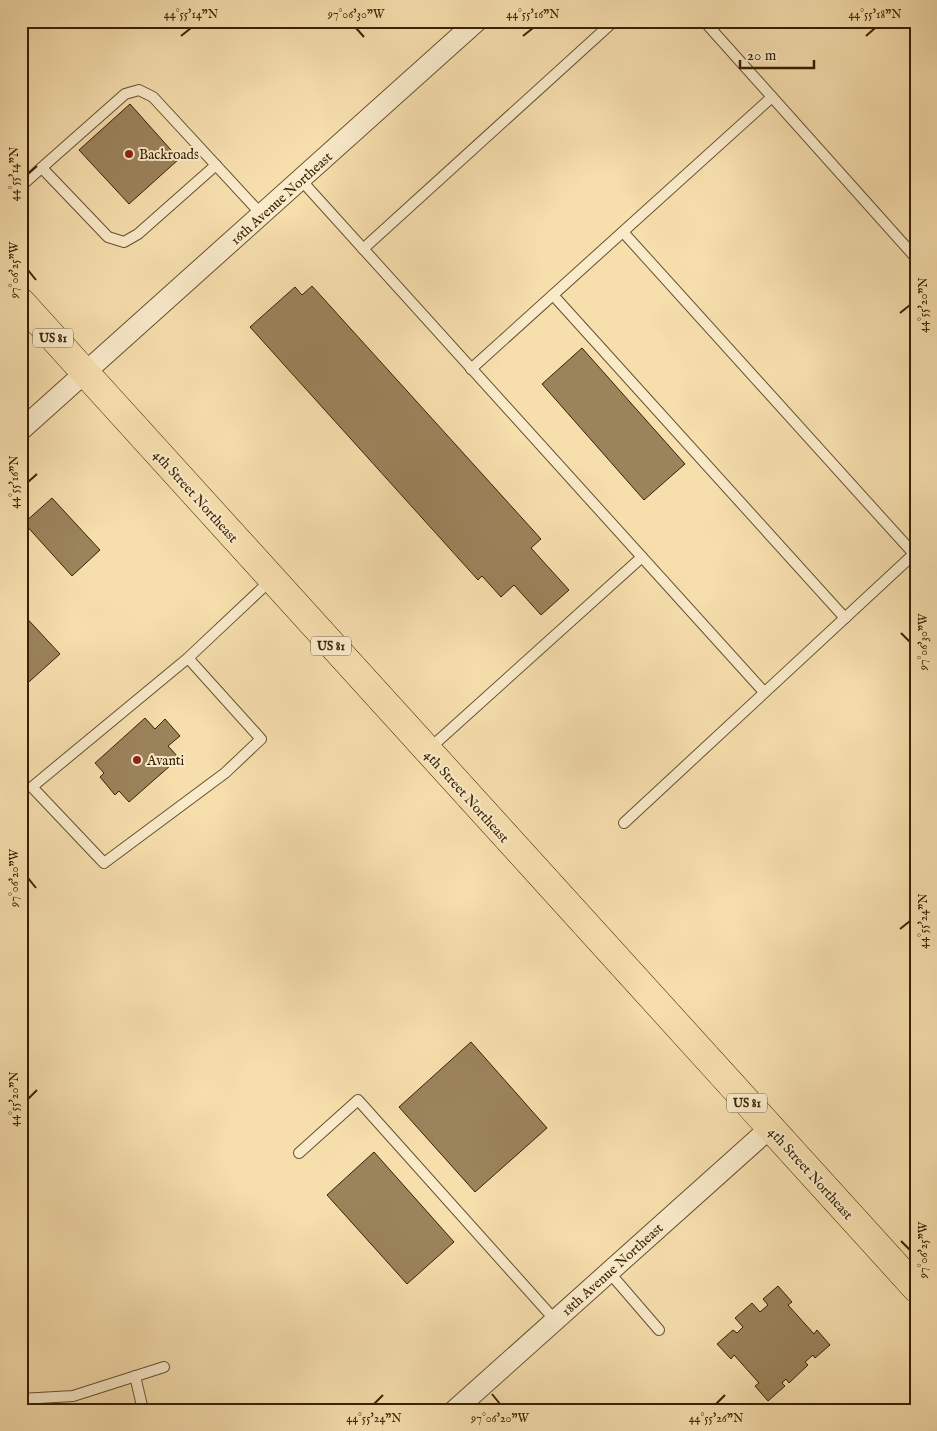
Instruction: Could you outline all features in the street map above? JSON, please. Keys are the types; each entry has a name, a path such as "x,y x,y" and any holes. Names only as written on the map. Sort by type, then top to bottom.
{"main road":[{"name":"4th Street Northeast","path":"21,302 426,751 916,1288"}],"street":[{"name":"16th Avenue Northeast","path":"21,430 477,21"},
{"name":"18th Avenue Northeast","path":"455,1410 770,1128"}],"lane":[{"path":"363,249 614,21"},
{"path":"704,21 916,258"},
{"path":"21,186 125,94 139,90 153,97 262,215"},
{"path":"471,369 772,97"},
{"path":"42,168 108,237 124,242 138,234 216,165"},
{"path":"300,180 764,692"},
{"path":"623,232 915,553 624,823"},
{"path":"553,295 845,618"},
{"path":"426,751 642,557"},
{"path":"188,658 261,739 225,773 104,863 32,788 188,658 272,580"},
{"path":"299,1153 358,1100 555,1320"},
{"path":"609,1272 659,1330"},
{"path":"21,1399 73,1396 164,1367"},
{"path":"135,1376 143,1410"}],"building":[{"name":"Backroads","path":"130,104 179,159 129,204 79,150"},
{"path":"312,286 541,539 531,548 569,590 541,615 514,585 501,597 482,576 478,580 250,327 295,287 302,295"},
{"path":"582,348 685,464 644,500 542,384"},
{"path":"52,498 100,550 72,576 24,523"},
{"path":"21,612 60,654 21,689"},
{"name":"Avanti","path":"145,718 155,729 165,719 180,736 168,746 179,758 129,802 119,791 115,795 100,777 104,773 95,763"},
{"path":"471,1042 547,1128 475,1192 399,1107"},
{"path":"374,1152 454,1242 407,1284 327,1195"},
{"path":"778,1286 792,1302 788,1305 814,1334 817,1330 830,1345 815,1358 813,1355 805,1362 808,1365 789,1383 786,1379 782,1383 785,1386 768,1401 755,1386 759,1383 734,1355 731,1359 717,1344 733,1330 737,1333 743,1327 735,1318 752,1303 760,1312 768,1305 763,1299"}],"place":[{"name":"Backroads","path":"129,154"},
{"name":"Avanti","path":"137,760"}]}
